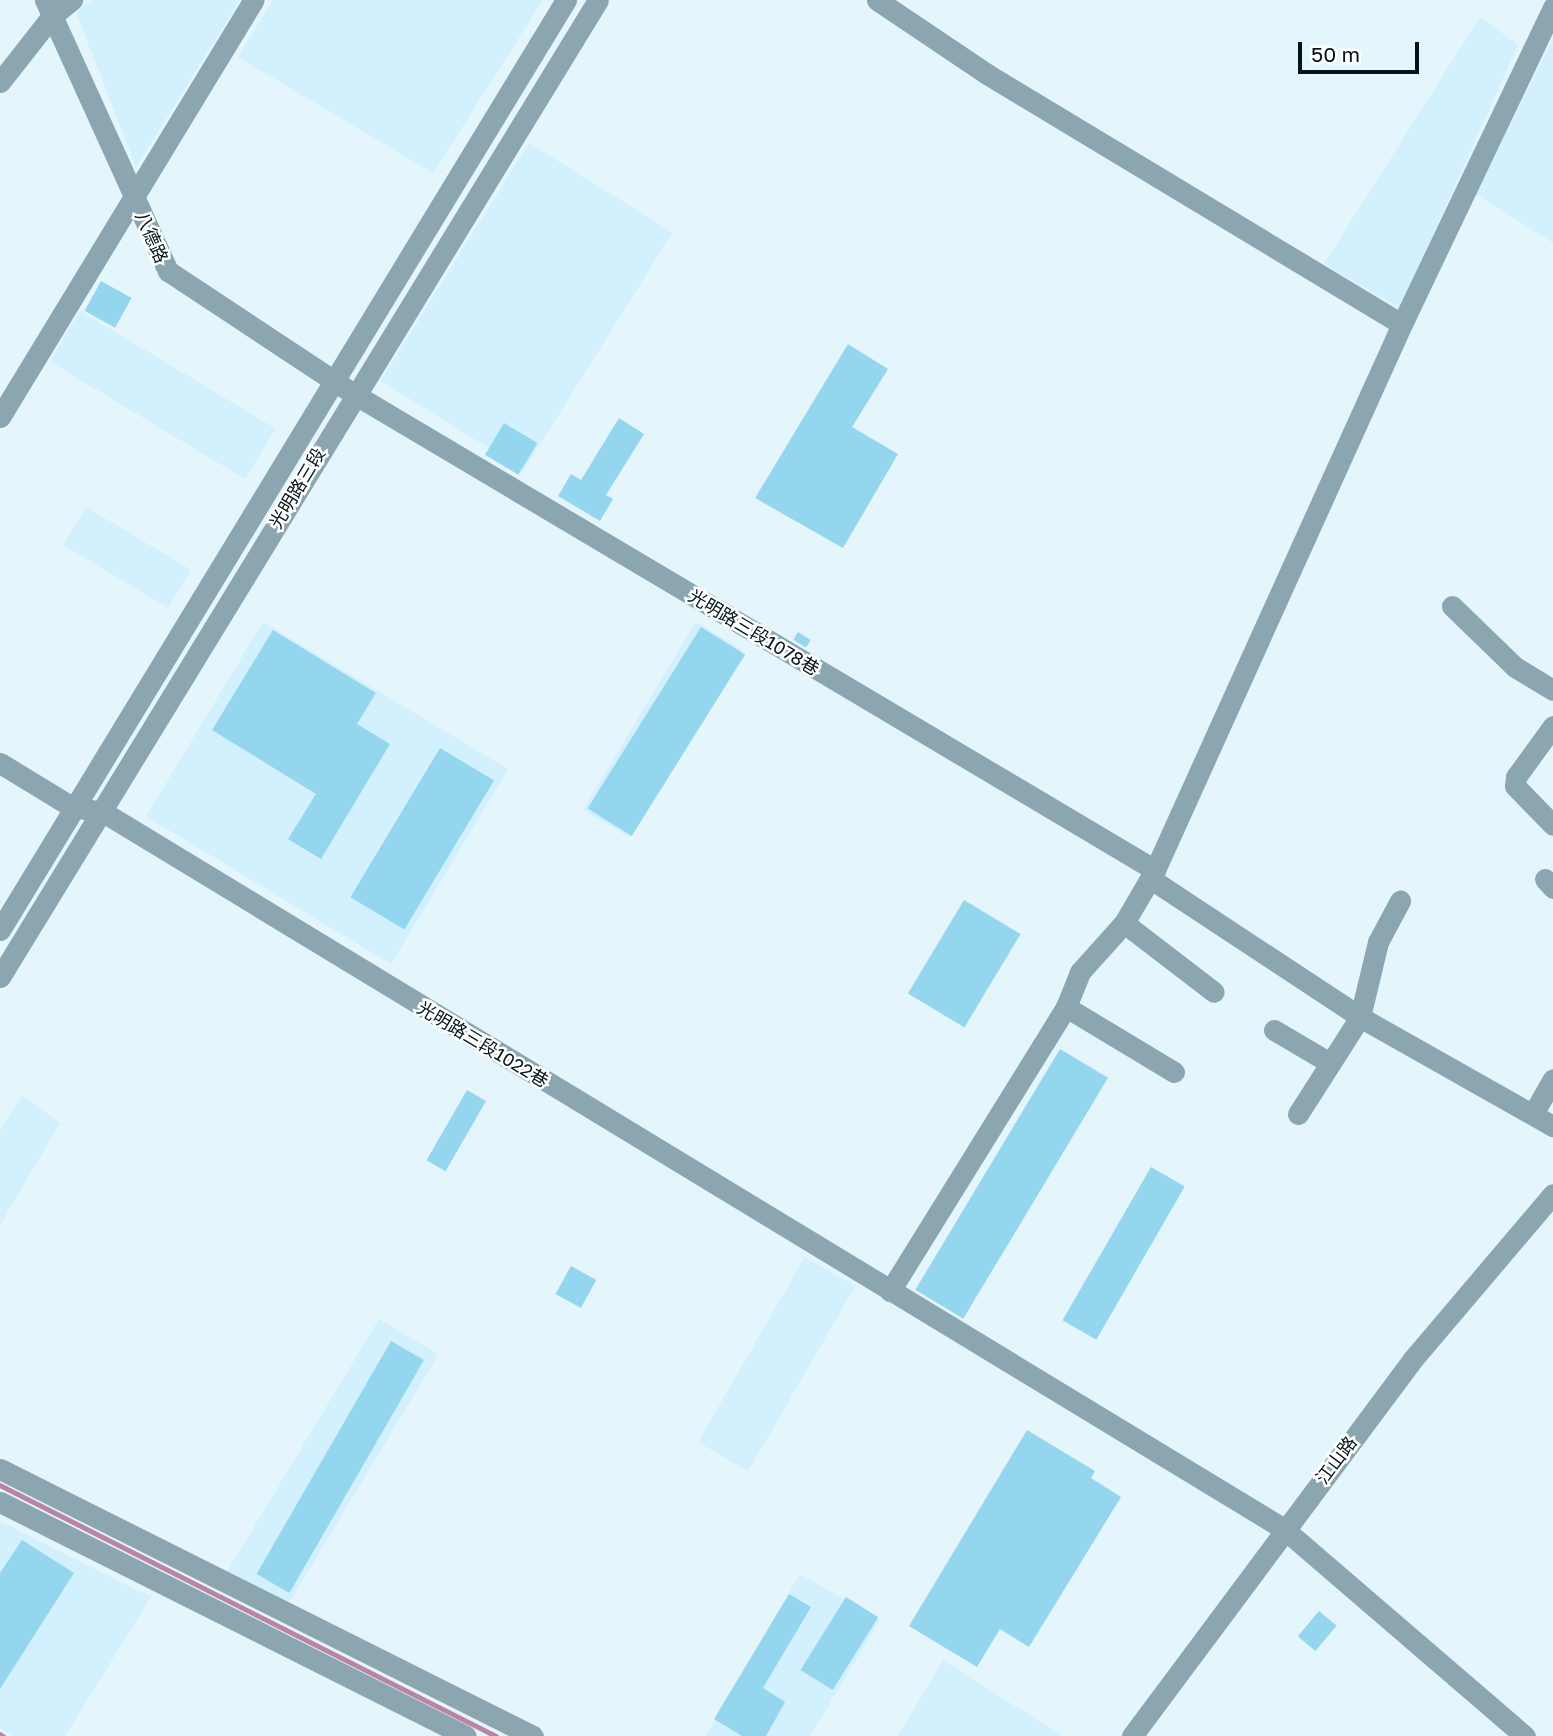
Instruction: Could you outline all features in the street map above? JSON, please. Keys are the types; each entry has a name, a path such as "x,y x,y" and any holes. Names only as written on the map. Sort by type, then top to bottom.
{"street":[{"path":"0,82 48,8 72,0"},
{"path":"0,417 254,0"},
{"name":"光明路三段","path":"0,930 72,807 335,383 566,0"},
{"name":"光明路三段","path":"0,977 103,812 354,394 598,0"},
{"path":"877,0 988,74 1402,324"},
{"path":"890,1291 1066,1007 1080,972 1124,923 1153,874 1402,324 1553,7"},
{"name":"八德路","path":"48,8 168,271 354,394"},
{"name":"光明路三段1078巷","path":"354,394 1153,874 1360,1017 1553,1126"},
{"path":"1452,606 1515,667 1553,690"},
{"path":"1553,726 1516,777 1515,786 1553,825"},
{"path":"0,763 72,807"},
{"name":"光明路三段1022巷","path":"72,807 103,812 1284,1529 1525,1736"},
{"path":"1298,1114 1360,1017 1378,942 1400,901"},
{"path":"1124,923 1214,992"},
{"path":"1066,1007 1174,1072"},
{"path":"1274,1030 1330,1063"},
{"path":"1533,1114 1553,1079"},
{"name":"江山路","path":"1132,1736 1413,1359 1553,1194"},
{"path":"0,1469 533,1736"},
{"path":"0,1502 466,1736"}],"shaded area":[{"path":"92,0 240,0 136,167 76,12"},
{"path":"273,0 543,0 433,173 238,57"},
{"path":"1480,17 1518,45 1400,308 1324,264"},
{"path":"1553,39 1553,243 1476,194"},
{"path":"529,143 672,233 524,470 381,380"},
{"path":"80,311 275,428 245,479 50,362"},
{"path":"86,507 191,570 168,608 63,545"},
{"path":"263,622 508,769 391,964 146,817"},
{"path":"696,622 742,650 629,838 583,810"},
{"path":"22,1095 60,1123 0,1225 0,1131"},
{"path":"805,1257 855,1286 748,1471 698,1442"},
{"path":"379,1319 438,1355 285,1610 226,1574"},
{"path":"0,1521 151,1597 65,1736 13,1736 0,1728"},
{"path":"800,1574 880,1620 810,1736 706,1736"},
{"path":"943,1660 1062,1736 898,1736"}],"building":[{"path":"101,281 132,298 115,328 85,311"},
{"path":"848,344 888,369 852,427 898,454 843,548 755,498"},
{"path":"619,418 644,434 606,495 613,499 600,521 558,496 571,474 581,480"},
{"path":"504,423 537,443 518,475 485,455"},
{"path":"701,627 745,655 632,836 588,808"},
{"path":"273,630 376,693 357,724 390,744 321,859 288,839 316,794 212,730"},
{"path":"798,632 811,640 806,648 793,640"},
{"path":"440,748 494,780 404,930 350,897"},
{"path":"964,900 1021,934 964,1027 908,993"},
{"path":"1060,1049 1108,1078 963,1319 915,1290"},
{"path":"467,1090 486,1101 446,1171 426,1160"},
{"path":"1151,1167 1185,1186 1096,1340 1062,1320"},
{"path":"571,1266 596,1280 581,1308 555,1294"},
{"path":"391,1341 424,1360 289,1593 256,1574"},
{"path":"1027,1430 1095,1471 1091,1478 1121,1497 1029,1647 1000,1629 977,1667 909,1626"},
{"path":"22,1540 74,1573 0,1689 0,1573"},
{"path":"789,1594 811,1607 763,1688 785,1702 766,1736 742,1736 714,1719"},
{"path":"846,1597 878,1617 833,1690 800,1670"},
{"path":"1319,1611 1337,1626 1315,1651 1298,1636"}],"waterway":[{"path":"0,1485 496,1736"}]}
